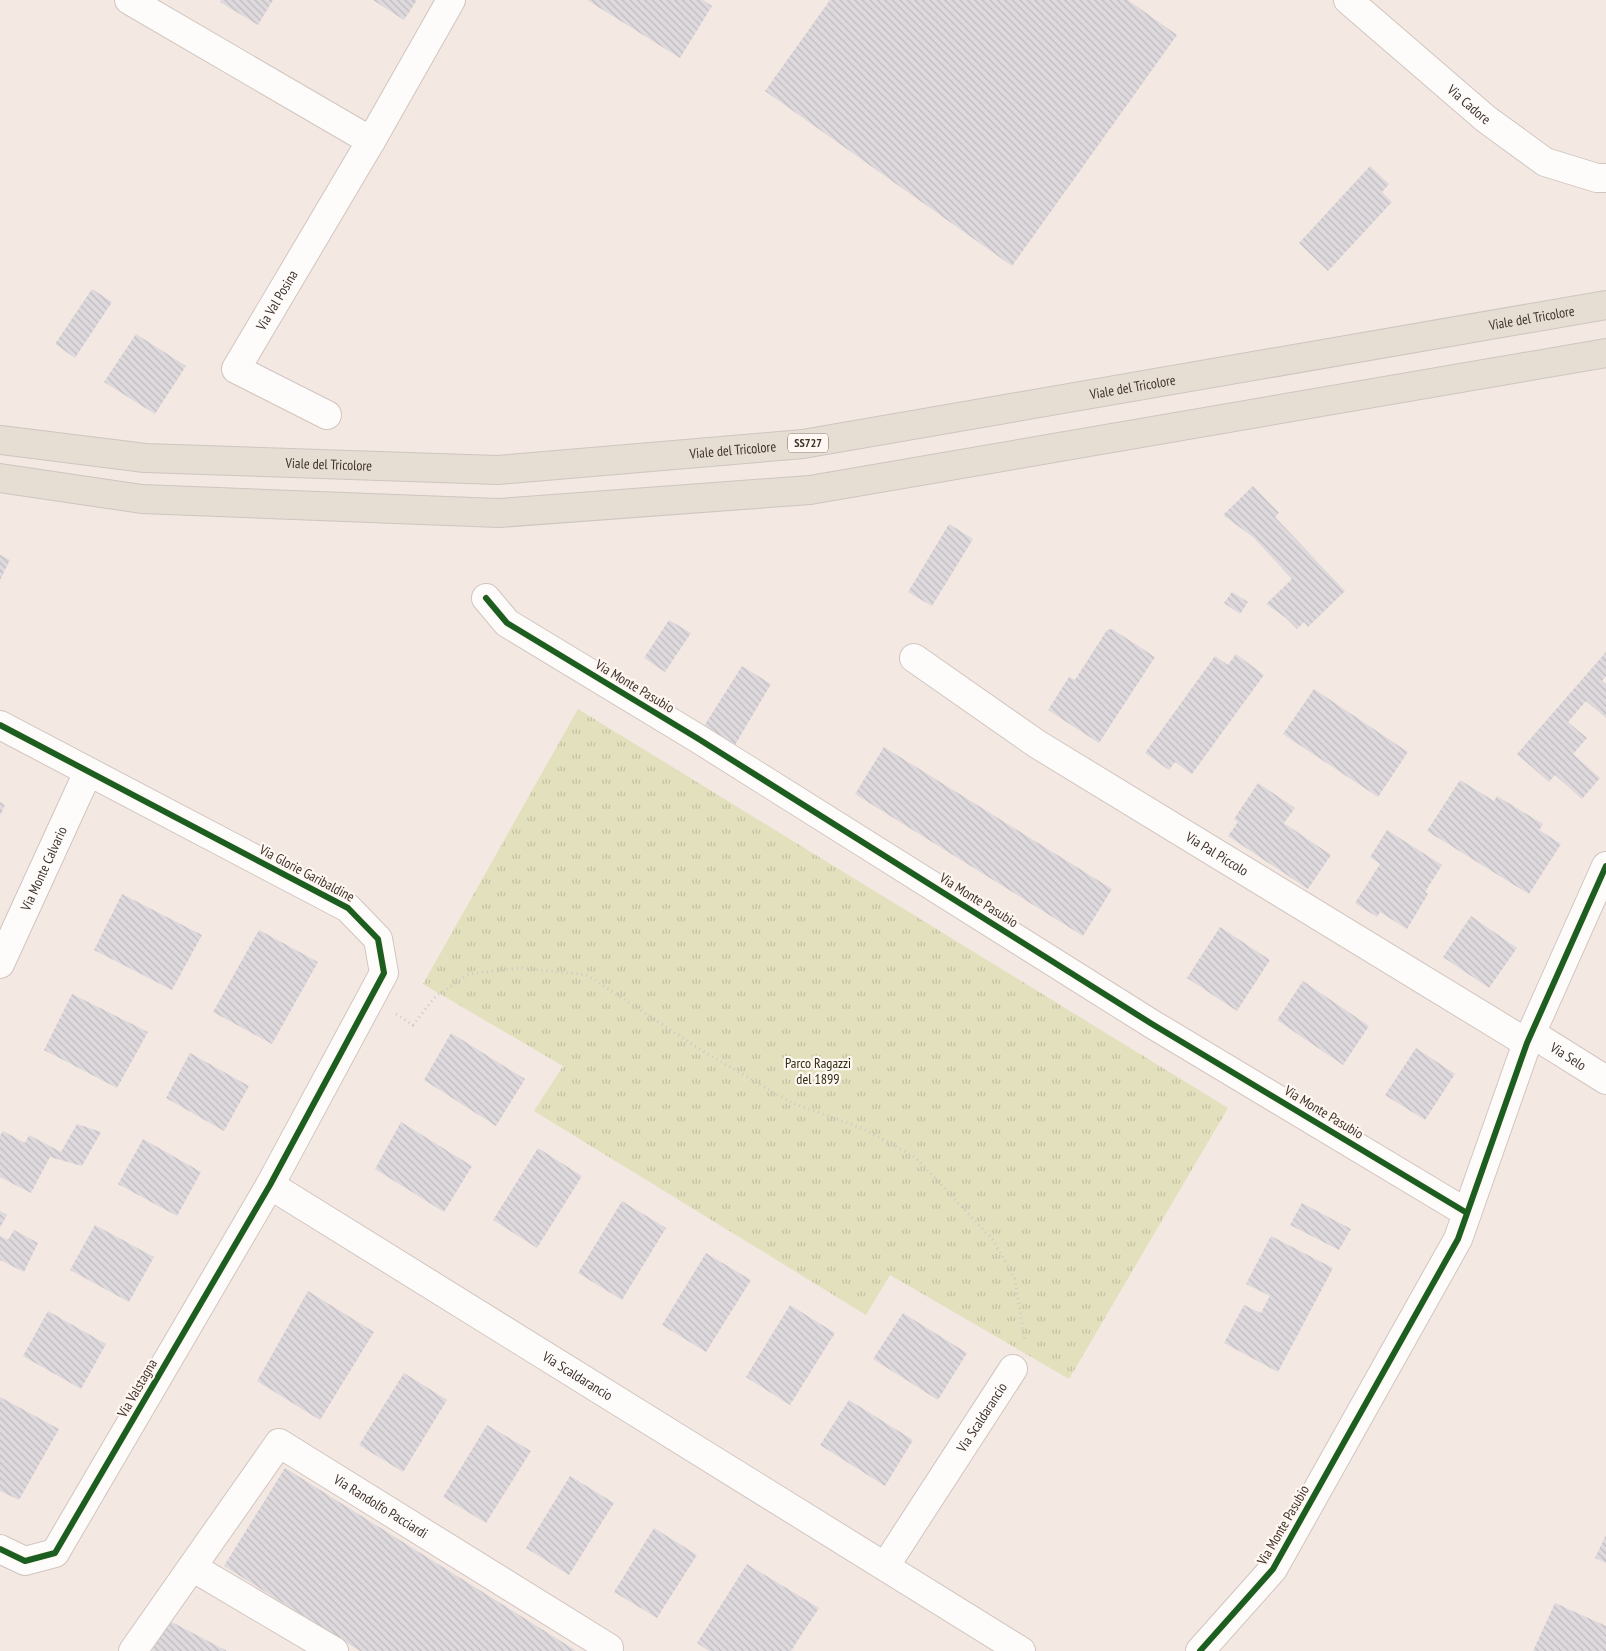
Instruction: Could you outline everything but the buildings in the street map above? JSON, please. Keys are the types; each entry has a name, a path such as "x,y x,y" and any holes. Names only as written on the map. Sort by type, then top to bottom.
{"highway":[{"name":"Viale del Tricolore","path":"0,440 145,458 498,470 803,444 1606,305"},
{"path":"0,478 142,498 499,513 810,490 1606,353"}],"street":[{"path":"129,0 371,141"},
{"name":"Via Val Posina","path":"328,415 236,369 452,0"},
{"name":"Via Cadore","path":"1348,0 1486,119 1545,162 1598,178 1606,178"},
{"name":"Via Monte Pasubio","path":"486,598 507,623 697,738 1152,1024 1467,1212"},
{"name":"Via Pal Piccolo","path":"914,658 1037,744 1529,1038"},
{"name":"Via Glorie Garibaldine","path":"0,725 348,908 378,939 384,973 270,1185"},
{"name":"Via Monte Calvario","path":"0,964 88,772"},
{"name":"Via Monte Pasubio","path":"1200,1651 1273,1569 1458,1239 1529,1038 1606,866"},
{"name":"Via Selo","path":"1529,1038 1606,1080"},
{"name":"Via Valstagna","path":"0,1549 25,1561 55,1553 270,1185"},
{"name":"Via Scaldarancio","path":"270,1185 886,1565 1021,1651"},
{"name":"Via Scaldarancio","path":"886,1565 1013,1369"},
{"name":"Via Randolfo Pacciardi","path":"133,1651 279,1443 609,1648 606,1651"},
{"path":"192,1567 334,1651"}],"path":[{"path":"370,998 413,1025 436,996 469,974 522,968 587,975 701,1050 792,1103 862,1128 915,1157 993,1240 1015,1279 1026,1343 1013,1369"}],"green space":[{"name":"Parco Ragazzi del 1899","path":"578,709 1228,1108 1069,1379 890,1275 866,1315 534,1111 563,1066 423,984"}],"cycle path":[{"path":"486,598 507,623 697,738 1152,1024 1467,1213"},
{"path":"0,725 348,908 378,939 384,973 270,1185 55,1553 25,1561 0,1549"},
{"path":"1200,1651 1273,1569 1458,1239 1527,1043 1606,866"}]}
